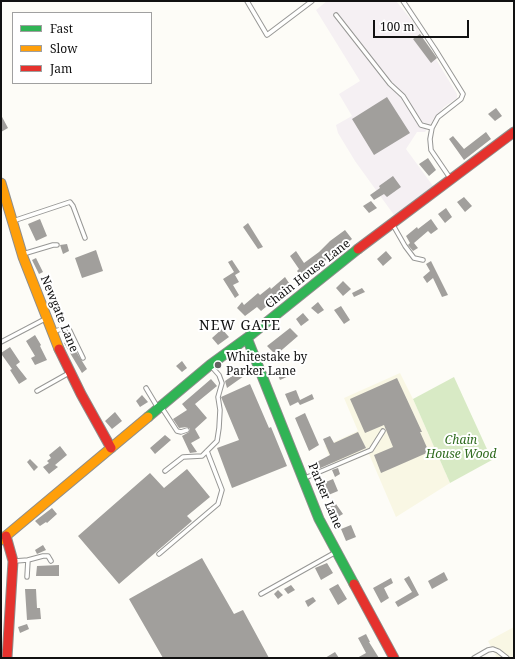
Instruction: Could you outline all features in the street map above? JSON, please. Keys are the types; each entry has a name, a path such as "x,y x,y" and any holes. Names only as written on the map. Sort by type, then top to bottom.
{"street":[{"name":"Chain House Lane","path":"3,538 210,365 247,338 327,273 514,132"},
{"name":"Newgate Lane","path":"1,183 22,254 51,332 70,372 111,448"},
{"name":"Parker Lane","path":"247,338 319,519 394,658"},
{"path":"3,538 14,561 7,658"}],"lane":[{"path":"247,1 267,35 312,1"},
{"path":"403,1 463,94 461,99 438,117 432,128 430,139 431,150 451,179"},
{"path":"336,15 390,84 403,96 421,125 432,128"},
{"path":"12,221 70,202 74,206 85,238"},
{"path":"392,224 414,258 423,260"},
{"path":"22,254 56,245"},
{"path":"1,342 46,318"},
{"path":"51,332 68,327 83,358"},
{"path":"166,471 183,457 202,456 217,441 220,410 218,397 222,383 219,376 210,365"},
{"path":"37,391 70,372"},
{"path":"146,388 177,431 181,432 188,430"},
{"path":"304,479 371,450 383,431"},
{"path":"159,554 218,504 222,490 207,451"},
{"path":"261,594 337,552"},
{"path":"14,561 28,560 43,556 48,556 50,561"},
{"path":"27,577 28,560"},
{"path":"474,658 488,650 493,649 502,653 507,658"}],"shaded area":[{"path":"327,1 396,1 414,23 457,94 457,98 444,107 425,132 417,132 406,149 433,186 394,215 355,161 338,133 336,125 352,116 339,94 360,81 316,10"},
{"path":"400,373 450,483 396,517 369,454 334,468 325,446 358,431 344,398"},
{"path":"514,627 514,658 497,658 488,641"}],"green space":[{"name":"Chain House Wood","path":"454,377 492,460 450,483 413,399"}],"building":[{"path":"420,34 437,58 431,63 413,39"},
{"path":"387,97 410,133 374,155 352,119"},
{"path":"496,108 502,116 495,121 488,114"},
{"path":"1,115 8,128 1,132"},
{"path":"486,132 491,139 464,160 449,139 453,136 464,149"},
{"path":"428,158 436,170 429,176 419,164"},
{"path":"393,176 401,187 387,197 384,194 374,200 370,195 380,188 379,186"},
{"path":"464,197 472,206 465,212 457,202"},
{"path":"371,201 377,208 369,213 363,206"},
{"path":"446,208 452,217 445,223 438,214"},
{"path":"40,219 47,236 36,241 28,224"},
{"path":"431,219 438,229 431,234 428,231 414,243 418,248 413,251 408,245 410,243 406,236 417,227 418,229"},
{"path":"248,223 263,247 258,249 243,227"},
{"path":"345,230 352,239 303,278 297,271 299,269 290,256 296,251 304,263"},
{"path":"67,244 69,251 63,254 60,245"},
{"path":"96,250 103,271 82,278 75,258"},
{"path":"386,251 392,258 383,266 377,259"},
{"path":"36,258 43,272 39,274 32,260"},
{"path":"232,260 240,272 235,275 239,282 233,285 239,295 235,298 223,279 234,272 228,262"},
{"path":"431,261 448,295 442,297 433,278 427,283 423,277 430,271 426,264"},
{"path":"285,277 289,283 283,288 285,291 261,311 257,307 245,316 237,308 242,302 244,305 258,293 260,295 270,287 271,289"},
{"path":"343,281 351,289 343,296 336,288"},
{"path":"362,288 365,292 354,297 352,293"},
{"path":"318,302 324,310 318,314 311,308"},
{"path":"341,306 350,320 344,324 334,310"},
{"path":"303,313 309,320 301,326 296,319"},
{"path":"290,328 298,336 276,355 267,346"},
{"path":"222,329 229,337 218,345 212,338"},
{"path":"35,335 47,360 35,365 31,358 35,356 26,341"},
{"path":"69,340 87,369 82,373 64,343"},
{"path":"10,347 20,362 16,365 27,379 19,384 10,370 12,369 1,353"},
{"path":"182,361 187,368 182,372 176,366"},
{"path":"247,366 251,371 227,388 225,381"},
{"path":"288,368 291,375 280,380 277,373"},
{"path":"397,378 422,432 420,432 429,452 381,473 374,455 393,447 384,425 365,433 350,399"},
{"path":"211,379 217,386 195,404 207,418 195,429 200,438 191,443 197,452 190,453 182,436 189,432 190,429 187,427 179,428 173,419 187,410 182,404"},
{"path":"250,384 269,428 271,427 287,466 232,488 217,448 239,440 221,397"},
{"path":"296,390 300,400 312,394 314,399 300,405 298,402 290,406 285,394"},
{"path":"142,395 148,402 140,407 136,401"},
{"path":"115,412 122,421 112,429 105,421"},
{"path":"305,413 319,445 309,451 295,418"},
{"path":"358,432 366,448 316,470 313,464 330,455 323,439 330,436 334,443"},
{"path":"165,435 171,440 155,454 150,448"},
{"path":"60,446 67,455 55,465 58,467 49,474 43,467 49,463 47,461 51,458 49,455"},
{"path":"30,459 38,467 34,471 27,462"},
{"path":"338,468 340,474 335,477 332,470"},
{"path":"187,469 210,497 187,516 192,521 119,584 78,536 150,473 164,488"},
{"path":"333,479 338,491 326,496 321,484"},
{"path":"336,504 343,514 336,518 329,507"},
{"path":"52,508 57,514 47,523 46,522 40,526 35,521"},
{"path":"351,525 356,537 346,541 341,529"},
{"path":"43,545 46,550 37,554 35,550"},
{"path":"202,558 234,614 243,610 269,658 163,658 129,599"},
{"path":"327,563 333,573 321,580 315,568"},
{"path":"59,565 59,576 36,576 37,566"},
{"path":"444,572 448,580 432,589 428,581"},
{"path":"409,576 419,595 398,607 395,602 412,592 404,579"},
{"path":"391,578 393,583 384,588 389,598 381,603 373,588"},
{"path":"338,584 347,599 338,605 329,589"},
{"path":"291,585 295,590 288,594 284,589"},
{"path":"25,589 36,589 37,608 40,608 41,619 27,620"},
{"path":"278,590 283,595 278,599 274,594"},
{"path":"313,597 316,601 308,607 305,601"},
{"path":"27,624 29,629 20,633 18,627"},
{"path":"366,634 379,658 357,658 366,653 358,638"},
{"path":"335,652 339,658 325,658"}],"traffic: fast":[{"path":"148,417 210,365 247,338 358,249"},
{"path":"247,338 319,519 354,584"}],"traffic: slow":[{"path":"1,183 23,257 59,349"},
{"path":"1,540 148,417"}],"traffic: jam":[{"path":"358,249 514,132"},
{"path":"59,349 81,394 111,448"},
{"path":"6,536 13,561 7,658"},
{"path":"354,584 394,658"}],"place":[{"name":"Whitestake by Parker Lane","path":"218,365"}],"district":[{"name":"NEW GATE","path":"240,326"}]}
